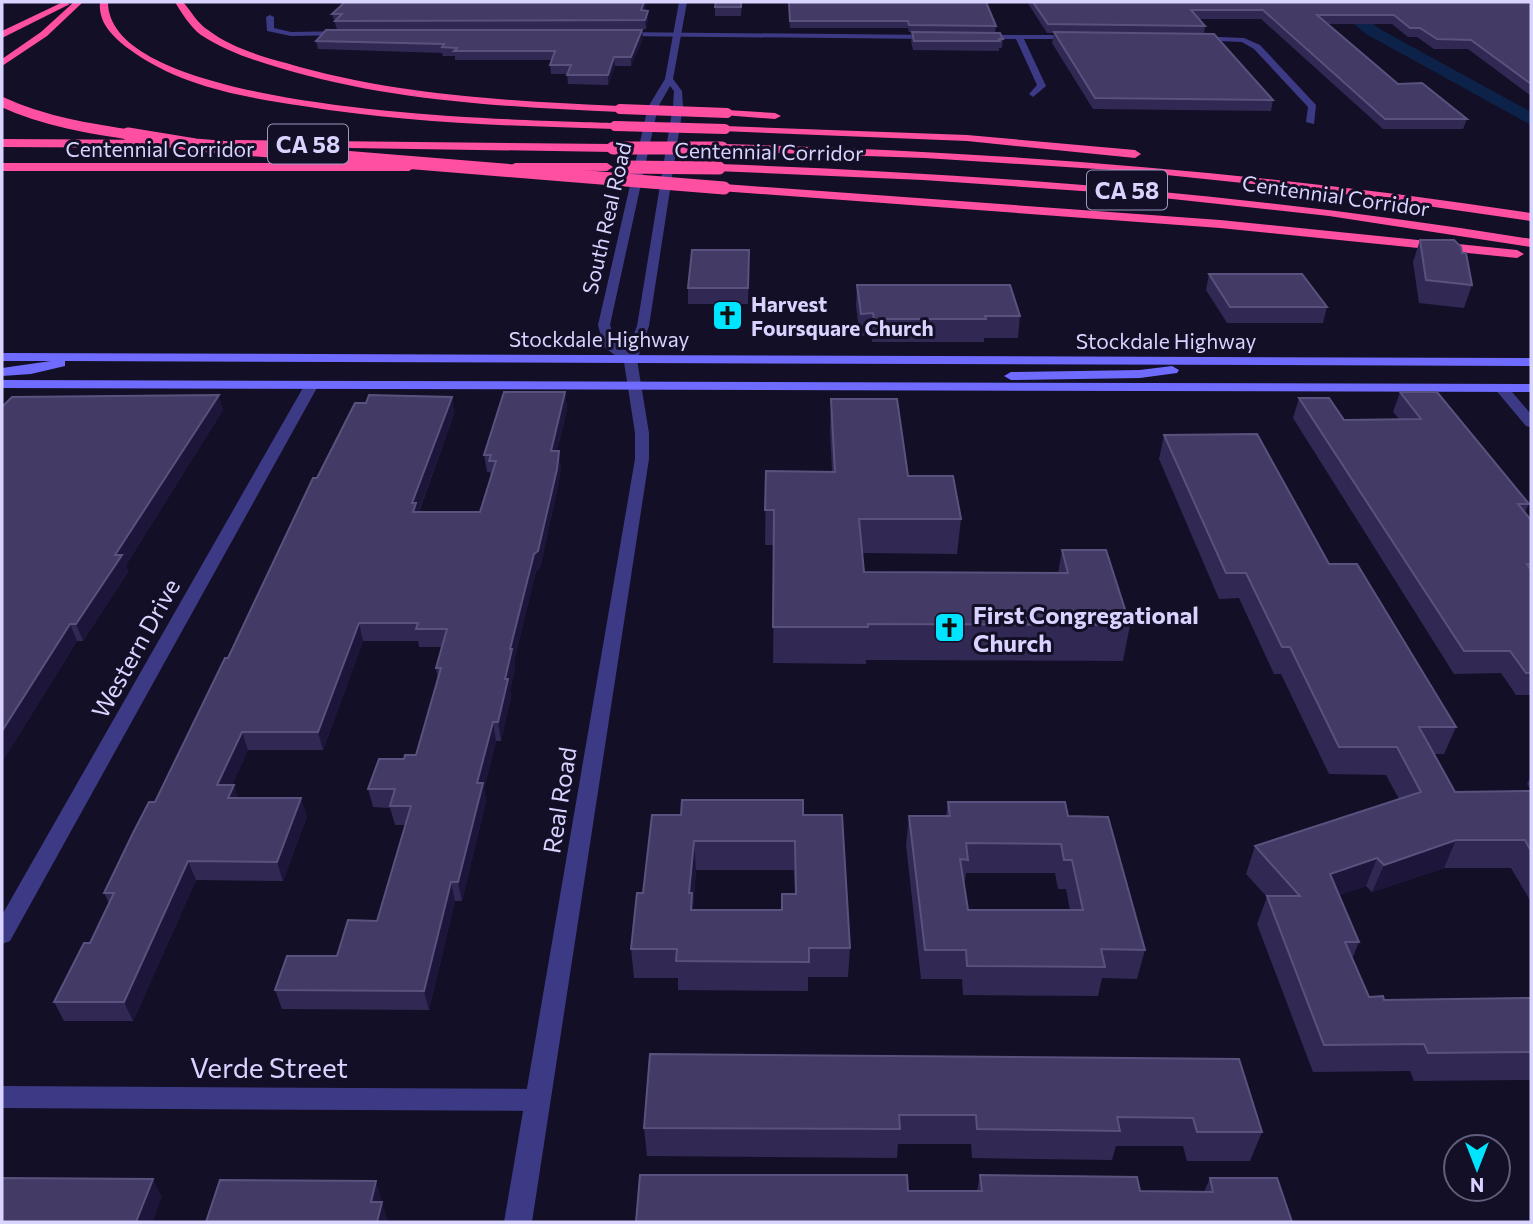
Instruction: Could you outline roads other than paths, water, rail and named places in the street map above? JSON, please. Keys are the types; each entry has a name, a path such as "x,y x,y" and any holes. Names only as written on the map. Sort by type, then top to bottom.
{"highway":[{"path":"2,35 71,2"},
{"path":"2,64 44,34 79,2"},
{"path":"104,2 104,13 109,25 146,57 190,77 241,92 331,108 396,117 460,121 943,136 1132,154"},
{"path":"179,2 189,20 214,39 250,55 300,71 387,88 459,98 620,110 793,117"},
{"path":"2,102 20,111 82,127 195,145 724,188 1244,226 1531,256"},
{"path":"840,120 982,134 1323,180 1531,216"},
{"name":"Centennial Corridor","path":"2,143 722,148 908,153 1121,167 1327,188 1531,216"},
{"name":"Centennial Corridor","path":"2,167 719,168 942,176 1132,190 1361,217 1531,243"}],"main road":[{"path":"2,372 45,368 75,356"},
{"name":"Stockdale Highway","path":"2,357 1531,362"},
{"path":"907,387 1032,374 1164,373 1179,368 1187,361"},
{"path":"1501,388 1500,382 1506,379 1531,376"},
{"name":"Stockdale Highway","path":"2,384 1531,388"}],"street":[{"name":"South Real Road","path":"630,360 609,344 604,325 653,107 670,79 683,2"},
{"path":"270,17 270,29 281,33 352,33"},
{"path":"614,34 947,37"},
{"path":"974,37 1088,37"},
{"path":"1019,37 1042,86 1033,94"},
{"path":"1183,38 1244,40 1256,47 1312,107 1311,122"},
{"name":"South Real Road","path":"634,386 630,360 643,326 678,106 678,91 670,79"},
{"name":"Western Drive","path":"2,935 311,386"},
{"name":"Real Road","path":"518,1222 642,459 642,433 634,386"},
{"path":"1501,388 1531,423"},
{"name":"Verde Street","path":"2,1097 537,1100"}],"waterway":[{"path":"1341,2 1348,12 1372,31 1531,119"}],"place":[{"name":"Harvest Foursquare Church","path":"728,315"},
{"name":"First Congregational Church","path":"950,628"}]}
